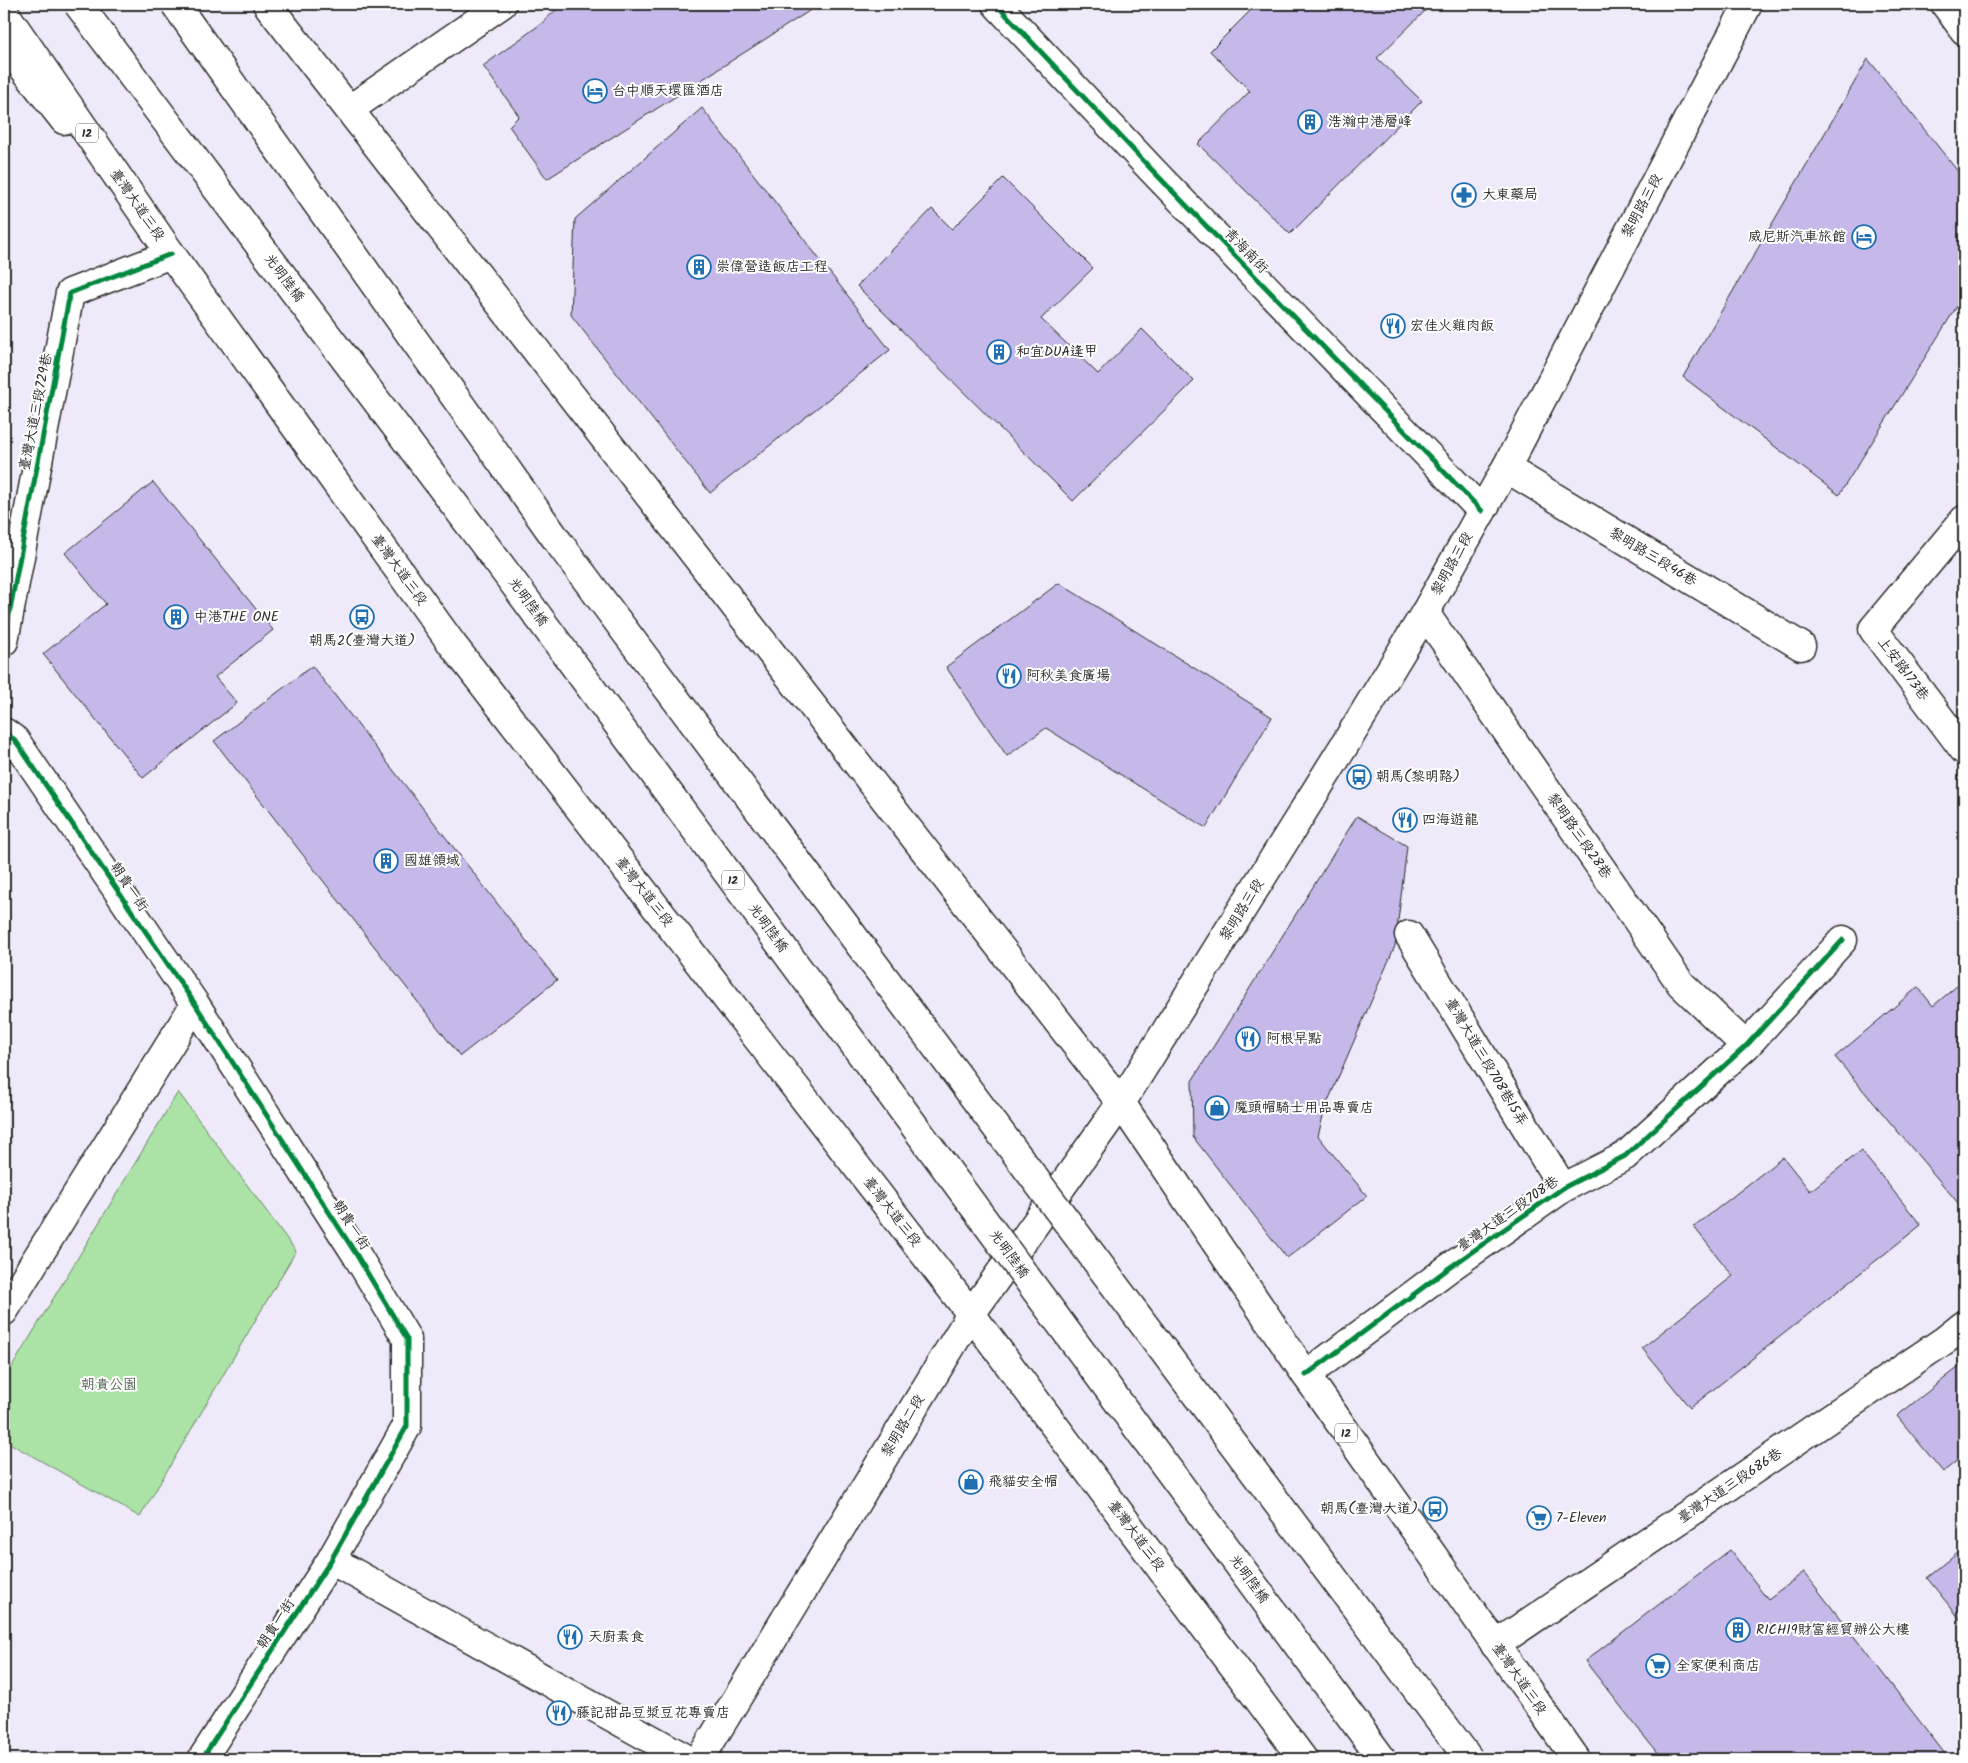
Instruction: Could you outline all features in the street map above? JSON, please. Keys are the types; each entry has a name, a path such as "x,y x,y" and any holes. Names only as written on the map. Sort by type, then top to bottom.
{"main road":[{"name":"光明陸橋","path":"78,4 509,576 1382,1759"},
{"path":"175,4 559,543 1469,1759"},
{"name":"臺灣大道三段","path":"267,4 350,108 1121,1103 1306,1375 1576,1759"},
{"path":"271,4 295,38"},
{"path":"275,4 295,38"},
{"path":"350,108 502,4"},
{"name":"青海南街","path":"996,4 1153,171 1482,511"},
{"name":"黎明路三段","path":"1121,1103 1425,613 1506,468 1748,4"},
{"path":"1952,7 1964,30"},
{"name":"臺灣大道三段","path":"4,12 171,254 452,644 971,1314 1303,1759"},
{"path":"4,36 171,254"},
{"path":"4,43 171,254"},
{"name":"臺灣大道三段729巷","path":"4,641 70,293 171,254"},
{"name":"黎明路三段46巷","path":"1506,468 1801,646"},
{"name":"上安路173巷","path":"1964,520 1873,629 1964,750"},
{"name":"黎明路三段28巷","path":"1425,613 1681,984 1746,1046"},
{"name":"朝貴一街","path":"4,732 15,740 195,1004 356,1254 407,1339 407,1426 331,1560 202,1759"},
{"name":"臺灣大道三段708巷15弄","path":"1409,935 1563,1188"},
{"name":"臺灣大道三段708巷","path":"1306,1375 1450,1268 1563,1188 1625,1156 1746,1046 1844,940"},
{"path":"4,1311 195,1004"},
{"name":"黎明路二段","path":"700,1759 971,1314 1121,1103"},
{"name":"臺灣大道三段686巷","path":"1495,1645 1945,1340 1964,1325"},
{"path":"331,1560 686,1759"}],"green space":[{"name":"朝貴公園","path":"178,1092 296,1251 140,1517 4,1440 4,1380"}],"building":[{"path":"562,4 820,4 547,179 509,126 519,116 483,66 542,23"},
{"name":"浩瀚中港層峰","path":"1257,4 1432,4 1377,58 1422,101 1290,234 1198,144 1250,91 1210,51"},
{"name":"威尼斯汽車旅館","path":"1868,59 1964,179 1964,295 1839,495 1683,377"},
{"name":"崇偉營造飯店工程","path":"702,108 890,350 710,493 571,315 575,219"},
{"name":"和宜DUA逢甲","path":"1003,178 1093,268 1041,319 1098,374 1142,329 1194,381 1073,501 857,286 932,209 952,229"},
{"name":"中港THE ONE","path":"153,482 273,630 215,677 237,703 143,778 43,654 106,604 65,553"},
{"path":"1059,583 1272,717 1206,828 1046,728 1007,756 946,667"},
{"name":"國雄領域","path":"312,666 557,980 460,1056 214,741"},
{"path":"1357,816 1407,846 1395,946 1325,1108 1318,1136 1367,1196 1287,1258 1193,1137 1192,1081"},
{"path":"1964,980 1964,1210 1835,1057 1918,987 1933,1006"},
{"path":"1861,1151 1921,1225 1690,1408 1642,1348 1733,1276 1694,1227 1783,1157 1810,1191"},
{"path":"1964,1363 1964,1455 1943,1472 1897,1416"},
{"path":"1964,1548 1964,1624 1927,1578"},
{"name":"RICH19財富經貿辦公大樓","path":"1730,1550 1768,1599 1804,1572 1949,1759 1662,1759 1585,1661"}],"cycle path":[{"path":"996,4 1153,171 1482,511"},
{"path":"4,641 70,293 171,254"},
{"path":"4,732 15,740 195,1004 356,1254 407,1339 407,1426 331,1560 202,1759"},
{"path":"1306,1375 1449,1268 1563,1188 1625,1156 1746,1046 1843,940"}],"place":[{"name":"台中順天環匯酒店","path":"595,91"},
{"name":"浩瀚中港層峰","path":"1310,122"},
{"name":"大東藥局","path":"1464,195"},
{"name":"威尼斯汽車旅館","path":"1864,237"},
{"name":"崇偉營造飯店工程","path":"699,267"},
{"name":"宏佳火雞肉飯","path":"1393,326"},
{"name":"和宜DUA逢甲","path":"999,352"},
{"name":"中港THE ONE","path":"176,617"},
{"name":"朝馬2(臺灣大道)","path":"362,617"},
{"name":"阿秋美食廣場","path":"1009,676"},
{"name":"朝馬(黎明路)","path":"1359,777"},
{"name":"四海遊龍","path":"1405,820"},
{"name":"國雄領域","path":"386,861"},
{"name":"阿根早點","path":"1248,1039"},
{"name":"魔頭帽騎士用品專賣店","path":"1217,1108"},
{"name":"飛貓安全帽","path":"971,1482"},
{"name":"朝馬(臺灣大道)","path":"1435,1509"},
{"name":"7-Eleven","path":"1539,1518"},
{"name":"RICH19財富經貿辦公大樓","path":"1738,1630"},
{"name":"天廚素食","path":"570,1637"},
{"name":"全家便利商店","path":"1658,1666"},
{"name":"藤記甜品豆漿豆花專賣店","path":"559,1713"}]}
